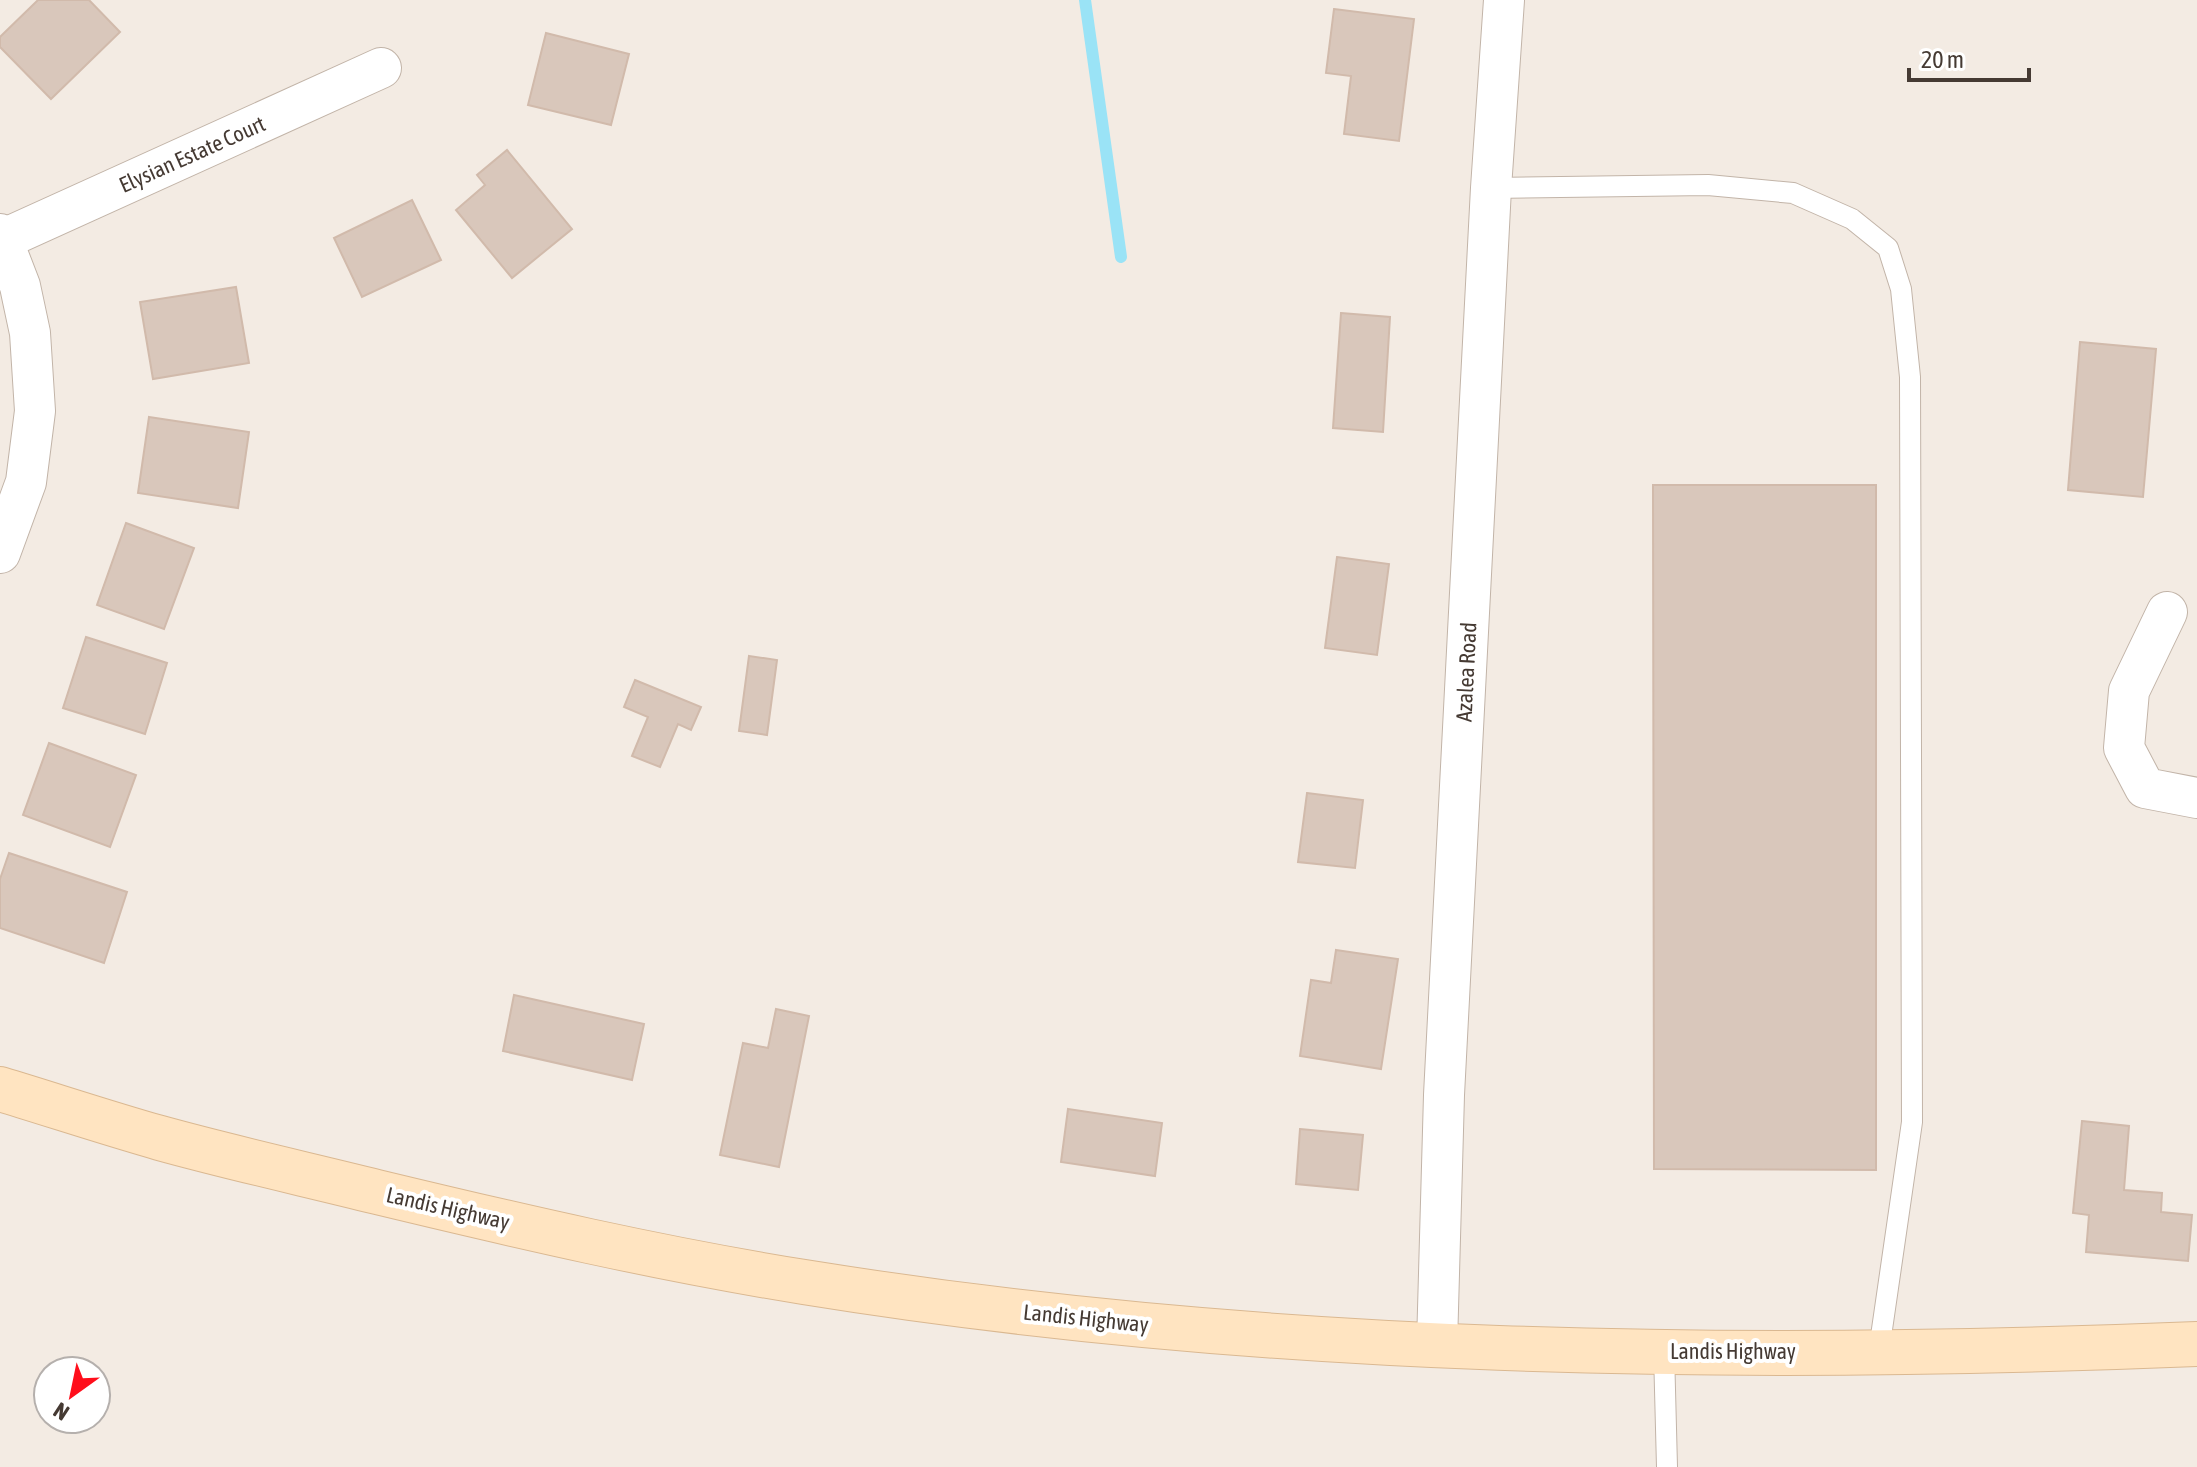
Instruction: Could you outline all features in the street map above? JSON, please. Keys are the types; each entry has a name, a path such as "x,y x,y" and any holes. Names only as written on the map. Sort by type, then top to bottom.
{"main road":[{"name":"Landis Highway","path":"0,1089 162,1138 474,1216 725,1268 901,1296 1176,1328 1437,1345 1664,1351 2092,1348 2197,1344"}],"street":[{"name":"Azalea Road","path":"1437,1345 1444,1095 1491,188 1504,0"},
{"name":"Elysian Estate Court","path":"2,236 381,68"},
{"path":"0,553 26,482 35,411 30,333 20,286 2,236"},
{"path":"2167,612 2129,691 2124,748 2145,788 2197,798"}],"lane":[{"path":"1491,188 1708,185 1793,193 1852,219 1888,248 1901,289 1910,377 1912,1122 1879,1350"},
{"path":"1664,1351 1667,1467"}],"building":[{"path":"38,0 89,0 120,32 51,99 0,47 0,37"},
{"path":"1334,9 1414,19 1399,141 1344,134 1351,76 1326,73"},
{"path":"546,33 629,54 611,125 528,105"},
{"path":"507,150 572,229 512,278 456,210 485,185 477,175"},
{"path":"412,200 441,260 362,297 334,238"},
{"path":"236,287 249,363 153,379 140,302"},
{"path":"1341,313 1390,317 1383,432 1333,428"},
{"path":"2080,342 2156,349 2143,497 2068,490"},
{"path":"149,417 249,432 238,508 138,493"},
{"path":"1653,485 1876,485 1876,1170 1654,1169"},
{"path":"126,523 194,548 164,629 97,605"},
{"path":"1337,557 1389,564 1377,655 1325,648"},
{"path":"86,637 167,663 145,734 63,708"},
{"path":"749,656 777,660 767,735 739,731"},
{"path":"635,680 701,707 691,730 678,724 660,767 632,756 648,717 624,707"},
{"path":"49,743 136,775 110,847 23,815"},
{"path":"1307,793 1363,800 1355,868 1298,862"},
{"path":"9,853 127,892 104,963 0,928 0,879"},
{"path":"1336,950 1398,959 1381,1069 1300,1056 1311,980 1331,983"},
{"path":"514,995 644,1024 632,1080 503,1051"},
{"path":"776,1009 809,1016 779,1167 720,1155 743,1043 768,1048"},
{"path":"1068,1109 1162,1123 1155,1176 1061,1162"},
{"path":"2082,1121 2129,1126 2124,1190 2162,1193 2161,1212 2192,1215 2188,1261 2086,1252 2089,1215 2073,1213"},
{"path":"1300,1129 1363,1135 1358,1190 1296,1184"}],"waterway":[{"path":"1085,0 1121,257"}]}
